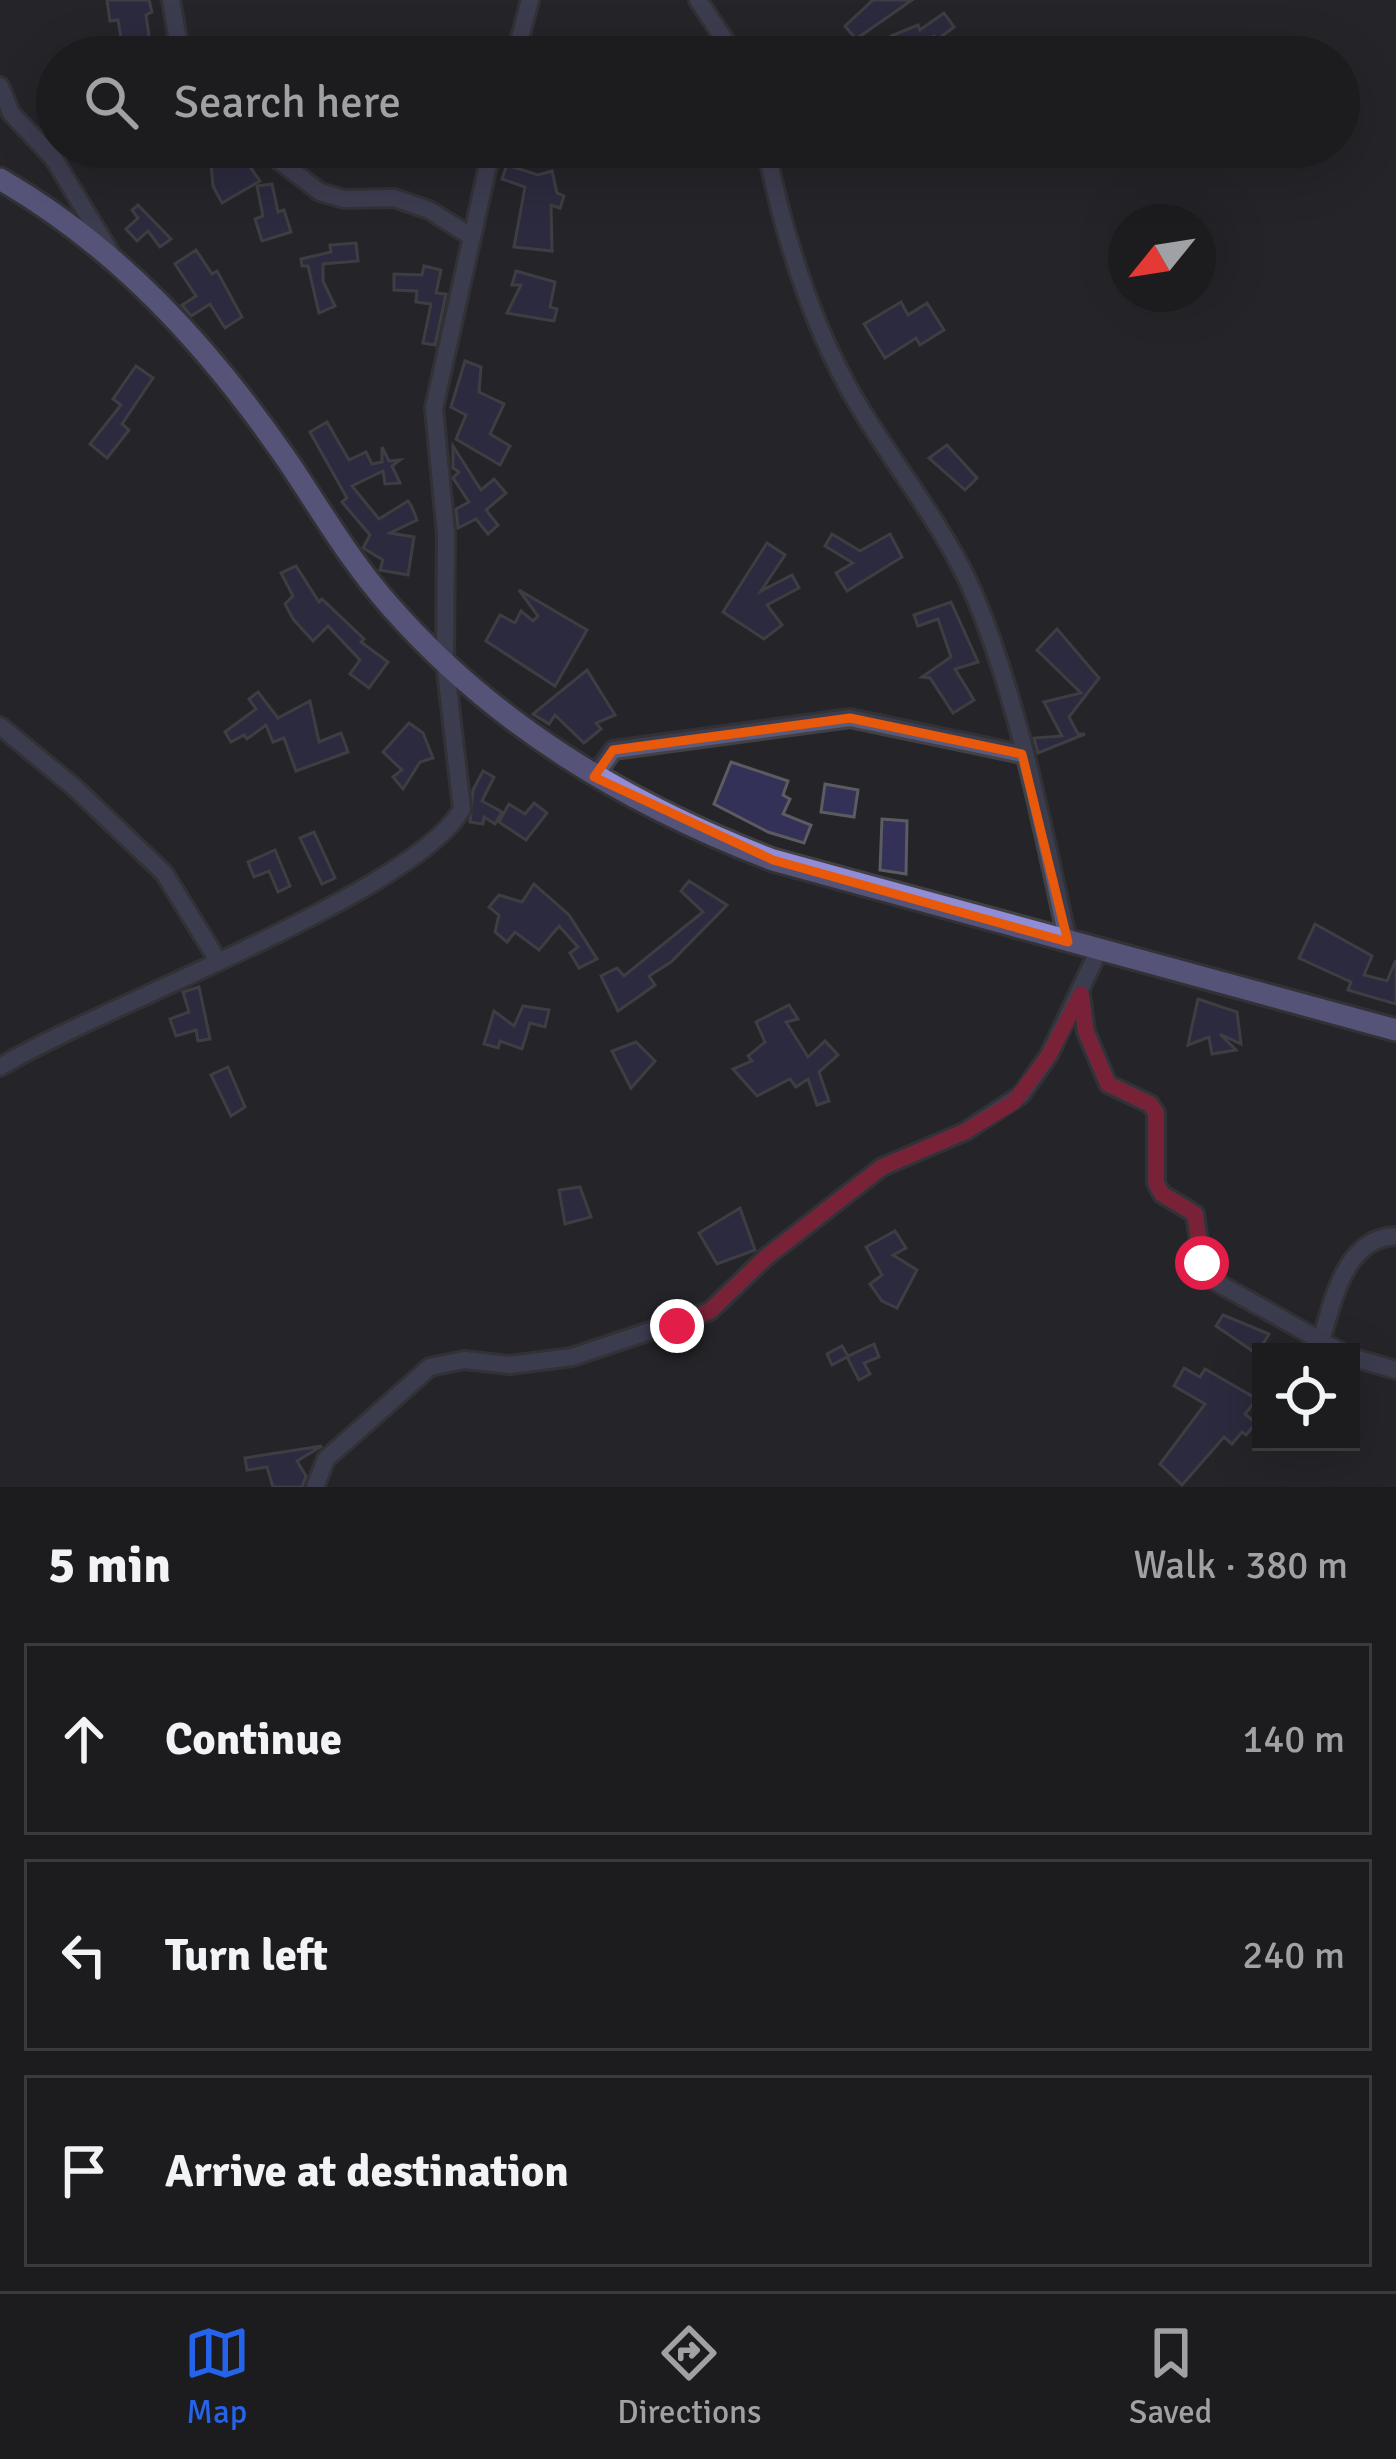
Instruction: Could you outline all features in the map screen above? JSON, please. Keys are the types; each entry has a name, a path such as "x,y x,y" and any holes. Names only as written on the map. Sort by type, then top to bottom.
{"main road":[{"path":"0,179 114,258 189,332 283,454 344,548 445,662 497,708 594,777 679,824 773,860 1396,1030"}],"street":[{"path":"171,0 177,36"},
{"path":"521,36 530,0"},
{"path":"698,0 722,36"},
{"path":"0,86 11,113 36,140"},
{"path":"59,168 114,258"},
{"path":"289,168 320,192 344,199 394,198 429,210 470,235"},
{"path":"0,1067 338,902 455,821 464,792 445,662 446,534 434,408 487,168"},
{"path":"772,168 802,276 851,394 926,508 976,598 1022,754 1068,942"},
{"path":"594,777 613,749 850,718 1022,754"},
{"path":"0,726 74,787 164,874 217,959"},
{"path":"315,1487 326,1459 430,1367 464,1360 510,1365 572,1357 710,1311 765,1258 882,1167 966,1131 1021,1095 1081,994 1099,950"},
{"path":"1081,994 1086,1032 1108,1084 1150,1104 1156,1113 1156,1183 1162,1194 1195,1214 1204,1269 1226,1291 1326,1343"},
{"path":"1321,1340 1353,1256 1374,1240 1396,1236"},
{"path":"1360,1360 1396,1370"}],"highlighted area":[{"path":"850,718 1022,754 1068,942 773,860 594,777 613,750"}],"building":[{"path":"107,0 149,0 149,36 121,36 118,20 110,21"},
{"path":"873,0 912,0 860,36 853,36 845,26"},
{"path":"944,13 954,27 942,36 891,36 918,25 920,30"},
{"path":"211,168 251,168 260,181 222,203 213,186"},
{"path":"506,168 538,175 552,171 557,193 564,196 560,208 551,205 552,251 514,247 525,187 502,179"},
{"path":"272,184 278,212 284,210 291,232 262,241 255,219 263,216 257,186"},
{"path":"138,205 171,239 160,247 148,231 137,241 126,229 138,218 132,210"},
{"path":"356,243 358,261 323,264 323,281 335,306 319,313 308,266 302,266 301,259 331,252 330,245"},
{"path":"196,250 212,274 217,271 242,317 225,328 210,304 191,316 182,305 196,296 175,264"},
{"path":"424,266 441,270 436,293 446,294 435,345 423,343 431,304 416,302 417,291 394,290 394,274 422,275"},
{"path":"516,271 555,282 550,307 557,309 554,321 507,313 521,285 512,285"},
{"path":"901,302 908,315 927,303 944,330 920,345 916,338 885,358 864,324"},
{"path":"465,361 481,367 479,392 504,404 490,434 510,446 500,465 456,439 466,415 451,407"},
{"path":"136,366 153,378 122,424 129,430 107,458 90,444 121,405 113,399"},
{"path":"327,422 349,460 366,452 372,464 382,462 382,447 389,461 400,460 392,466 400,483 385,484 383,471 352,486 379,519 408,501 411,505 417,520 390,533 414,537 408,575 380,570 383,560 363,548 370,535 342,502 347,498 310,432"},
{"path":"947,445 977,478 965,490 929,458"},
{"path":"453,446 481,490 494,479 506,493 486,510 498,525 488,534 476,519 458,528 456,509 469,502 453,478 459,472 453,468"},
{"path":"832,534 860,551 890,534 902,557 847,591 836,573 853,563 825,546"},
{"path":"767,543 785,555 761,591 792,575 799,588 767,605 782,625 764,639 723,612"},
{"path":"296,566 319,602 322,599 364,639 361,642 388,662 369,688 350,674 360,660 328,626 313,641 293,619 285,604 293,596 281,573"},
{"path":"519,590 587,630 555,686 486,641 500,615 515,623 521,611 533,621 538,616"},
{"path":"951,602 978,662 955,669 974,700 953,713 930,678 922,677 951,657 938,619 918,626 914,615"},
{"path":"1057,629 1099,678 1069,717 1078,734 1085,734 1038,753 1034,738 1062,736 1044,702 1081,693 1037,650"},
{"path":"587,670 615,715 596,723 601,729 584,743 555,715 549,724 533,714"},
{"path":"258,692 278,718 310,701 319,742 341,733 348,752 296,771 284,738 273,742 266,725 247,739 244,735 231,742 225,732 256,709 249,699"},
{"path":"409,723 423,733 433,758 420,762 403,789 393,777 402,770 383,752"},
{"path":"731,762 788,781 783,795 790,799 783,814 811,825 804,843 768,832 714,804"},
{"path":"483,771 494,777 482,801 502,812 495,824 484,817 483,824 470,822 473,790"},
{"path":"825,784 858,790 854,817 821,812"},
{"path":"534,803 547,813 526,840 499,822 509,804 525,814"},
{"path":"882,819 907,821 906,874 880,870"},
{"path":"314,832 335,878 322,884 300,838"},
{"path":"275,850 290,886 278,892 269,871 254,877 248,862"},
{"path":"689,881 727,905 671,962 649,976 655,985 618,1011 601,976 617,968 624,976 703,912 681,891"},
{"path":"534,884 569,915 597,959 579,968 570,953 578,947 559,926 539,950 515,932 507,942 495,932 499,915 489,907 499,895 522,902"},
{"path":"1315,924 1372,956 1364,975 1387,981 1396,960 1396,1004 1348,990 1351,982 1299,958"},
{"path":"199,987 210,1039 198,1041 196,1030 176,1036 170,1019 189,1012 183,992"},
{"path":"1198,999 1237,1012 1241,1044 1220,1034 1236,1050 1212,1054 1209,1037 1188,1045"},
{"path":"789,1005 798,1019 786,1022 808,1057 825,1041 838,1055 819,1072 829,1101 817,1105 808,1079 796,1087 790,1079 757,1096 733,1069 752,1061 748,1056 765,1042 756,1022"},
{"path":"523,1006 549,1010 545,1027 530,1023 522,1049 500,1041 498,1048 484,1044 494,1011 514,1026"},
{"path":"636,1042 655,1061 631,1088 612,1051"},
{"path":"228,1067 245,1107 231,1116 211,1075"},
{"path":"580,1187 591,1217 565,1224 559,1190"},
{"path":"740,1208 755,1250 717,1264 699,1233"},
{"path":"895,1231 906,1248 893,1255 917,1270 897,1308 882,1301 870,1284 882,1275 866,1247"},
{"path":"1223,1315 1269,1334 1264,1343 1252,1343 1252,1351 1216,1326"},
{"path":"874,1344 879,1357 864,1363 870,1374 859,1380 847,1357 832,1365 827,1354 842,1346 848,1356"},
{"path":"1184,1368 1200,1377 1205,1369 1252,1396 1245,1414 1252,1420 1252,1428 1232,1444 1224,1437 1182,1485 1160,1464 1205,1404 1174,1386"},
{"path":"322,1446 297,1461 306,1476 302,1487 273,1487 267,1467 247,1470 245,1458"}],"route":[{"path":"677,1326 710,1311 765,1258 882,1167 908,1151 966,1131 1014,1102 1049,1055 1081,994 1086,1032 1108,1084 1150,1104 1156,1113 1156,1183 1162,1194 1195,1214 1202,1263"}]}
